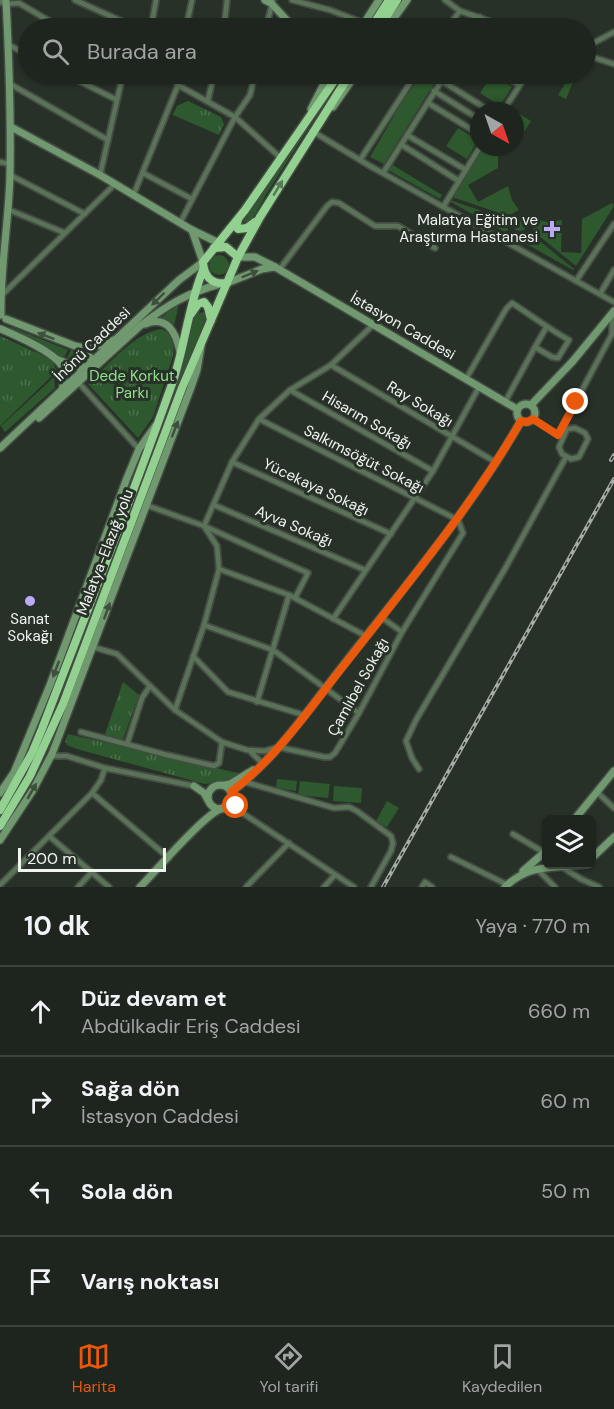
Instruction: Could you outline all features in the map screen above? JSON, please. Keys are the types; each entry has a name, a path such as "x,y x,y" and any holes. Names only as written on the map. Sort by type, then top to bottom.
{"highway":[{"path":"373,18 389,0"},
{"path":"385,18 397,0"},
{"path":"328,84 281,158 219,246 236,253 238,257 314,127 343,84"},
{"path":"245,210 236,226 238,229 250,226 260,217"},
{"name":"Malatya-Elazığ yolu","path":"0,810 32,753 42,729 173,381 203,266 219,246"},
{"name":"Malatya-Elazığ yolu","path":"0,826 30,776 63,704 182,388 211,321 224,284 238,257"},
{"path":"203,266 209,279 224,284"},
{"path":"187,321 201,302 208,307 211,321"}],"main road":[{"path":"370,18 379,0"},
{"path":"394,18 407,0"},
{"path":"270,1 285,18"},
{"path":"4,2 9,45 11,127 10,175 7,209 3,218 0,277 2,316 6,325 1,329 56,359 74,366 91,366 175,300 262,269 277,269"},
{"path":"314,127 349,84"},
{"path":"11,127 100,175 219,246"},
{"path":"192,230 203,266"},
{"name":"İstasyon Caddesi","path":"238,257 255,257 517,409"},
{"name":"İnönü Caddesi","path":"0,450 179,280 203,266"},
{"path":"531,405 573,361 613,312"},
{"path":"2,316 75,346 85,352 91,366"},
{"path":"140,326 152,321 162,321 171,328 177,338 180,355"},
{"path":"75,346 90,349 120,336"},
{"path":"0,840 33,790 51,756 197,370 201,343"},
{"path":"56,359 63,368 62,392"},
{"name":"İnönü Caddesi","path":"0,450 51,407 78,382 91,366"},
{"path":"523,404 531,405 535,413 533,419 527,422 521,421 517,416 517,409 523,404"},
{"path":"140,887 206,817 229,804 231,794 278,747 458,520 497,463 521,421"},
{"path":"13,775 50,685 139,449 158,422"},
{"path":"0,793 42,729"},
{"path":"206,817 210,790 237,780 262,763"},
{"path":"577,815 614,771"},
{"path":"194,786 220,785 231,794 233,802 241,812"},
{"path":"194,786 208,798 211,805 232,808 241,812"},
{"path":"596,853 614,837"},
{"path":"507,886 542,855"},
{"path":"516,877 542,868"}],"street":[{"path":"75,0 115,18"},
{"path":"153,18 156,0"},
{"path":"188,18 192,0"},
{"path":"225,18 227,0"},
{"path":"292,0 330,10 346,18"},
{"path":"445,0 460,11 480,17"},
{"path":"267,18 270,1"},
{"path":"4,2 19,3 44,18"},
{"path":"455,18 460,11"},
{"path":"596,41 614,32"},
{"path":"9,45 18,50"},
{"path":"596,58 614,64"},
{"path":"10,84 108,140"},
{"path":"85,84 117,100"},
{"path":"100,175 121,84"},
{"path":"208,100 212,84"},
{"path":"180,223 235,117 250,95 253,84"},
{"path":"360,160 409,84"},
{"path":"383,173 440,84"},
{"path":"447,84 476,102"},
{"path":"134,196 177,85 208,100 235,117 281,158"},
{"path":"509,102 519,85"},
{"path":"434,91 470,113"},
{"path":"428,103 470,129"},
{"path":"314,127 360,160 614,302"},
{"path":"407,135 466,170"},
{"path":"402,145 459,181"},
{"path":"442,207 475,156"},
{"path":"0,162 10,164"},
{"path":"143,173 192,199"},
{"path":"10,175 85,214"},
{"path":"0,297 115,184"},
{"path":"277,269 332,202 339,203 375,226 399,226 435,248"},
{"path":"7,209 65,233"},
{"path":"576,281 614,224"},
{"path":"600,294 614,270"},
{"path":"466,379 506,309 512,303 546,328 569,340 558,358 535,347"},
{"path":"561,437 567,429 575,428 585,433 588,439 579,457 571,459 562,454 559,447 561,437 612,334 613,312"},
{"path":"204,526 232,462 259,419 290,390 331,365 374,324"},
{"path":"504,402 546,328"},
{"name":"Ray Sokağı","path":"331,365 497,463"},
{"path":"78,382 139,449"},
{"path":"333,619 432,471 479,387"},
{"name":"Hisarım Sokağı","path":"290,390 432,471"},
{"name":"Salkımsöğüt Sokağı","path":"259,419 458,520"},
{"path":"533,419 561,437"},
{"path":"419,769 406,741 411,730 506,567 567,456"},
{"name":"Yücekaya Sokağı","path":"232,462 391,534"},
{"path":"146,505 204,526 308,573 292,597 257,702"},
{"name":"Ayva Sokağı","path":"214,505 365,570"},
{"name":"Çamlıbel Sokağı","path":"278,747 330,757 335,753 402,632 463,533 458,520"},
{"path":"175,710 204,625 219,569 216,546 204,526"},
{"path":"219,569 292,597 366,636"},
{"path":"381,617 402,632"},
{"path":"204,625 273,650 359,713"},
{"path":"93,647 117,654 175,710 222,742 248,750 265,751 278,747"},
{"path":"193,656 228,692 304,715"},
{"path":"127,744 142,698 150,686"},
{"path":"81,732 214,766 219,763 222,742"},
{"path":"248,750 262,763"},
{"path":"51,756 67,756 105,768 194,786"},
{"path":"0,885 92,793 101,780 105,768"},
{"path":"245,782 334,808 349,807 391,836 393,843 391,851 371,887"},
{"path":"597,792 614,806"},
{"path":"92,793 169,858"},
{"path":"241,812 354,887"},
{"path":"513,834 542,850"},
{"path":"49,836 109,887"},
{"path":"246,887 289,843"},
{"path":"451,857 507,886"},
{"path":"537,869 555,887"},
{"path":"562,869 599,887"},
{"path":"78,887 92,873"},
{"path":"324,887 335,875"},
{"path":"422,887 425,882 432,887"}],"green space":[{"path":"415,84 434,84 384,164 370,157"},
{"path":"486,84 507,84 512,87 503,102 494,102 480,93"},
{"path":"565,84 572,84 566,99 558,95"},
{"path":"332,86 335,87 249,225 243,221"},
{"path":"188,101 221,117 224,124 219,135 173,115 177,106"},
{"path":"524,117 531,121 524,132"},
{"path":"458,128 470,135 470,154 467,159 446,146"},
{"path":"477,156 498,156 498,168 468,185 478,202 508,186 512,200 519,210 508,216 452,197"},
{"path":"391,164 442,195 440,199 388,170"},
{"path":"450,200 506,219 508,231 506,233"},
{"path":"612,203 614,206 576,266 533,231 534,219 547,222 562,220 561,252 581,253 582,219"},
{"path":"520,217 525,219 527,224 525,229 520,231 515,229 513,224 515,219"},
{"path":"531,234 574,269 519,240"},
{"path":"215,255 223,255 229,261 229,269 223,275 215,275 209,269 209,261"},
{"path":"179,304 174,326 159,319"},
{"path":"208,312 135,499 132,498 177,376 195,313"},
{"path":"11,327 68,350 63,359 58,354 10,330"},
{"name":"Dede Korkut Parkı","path":"162,329 170,334 174,342 173,356 153,417 138,438 88,384 132,343 152,331"},
{"path":"0,336 51,359 57,371 0,426"},
{"path":"72,349 81,351 88,359 83,365 67,357"},
{"path":"54,377 55,388 5,432 1,426"},
{"path":"123,682 139,695 122,742 104,737"},
{"path":"68,734 242,774 230,781 205,784 77,749 67,745 65,741"},
{"path":"277,779 297,781 296,791 276,788"},
{"path":"300,781 330,784 328,798 298,795"},
{"path":"334,786 362,788 361,803 333,801"},
{"path":"387,801 399,808 387,827 376,821"}],"railway":[{"path":"611,460 614,455"},
{"path":"383,887 614,479"}],"place":[{"name":"Malatya Eğitim ve Araştırma Hastanesi","path":"552,229"},
{"name":"Sanat Sokağı","path":"30,601"}],"route":[{"path":"236,806 231,792 245,782 278,747 458,520 497,463 521,421 527,422 533,419 558,435 576,402"}]}
